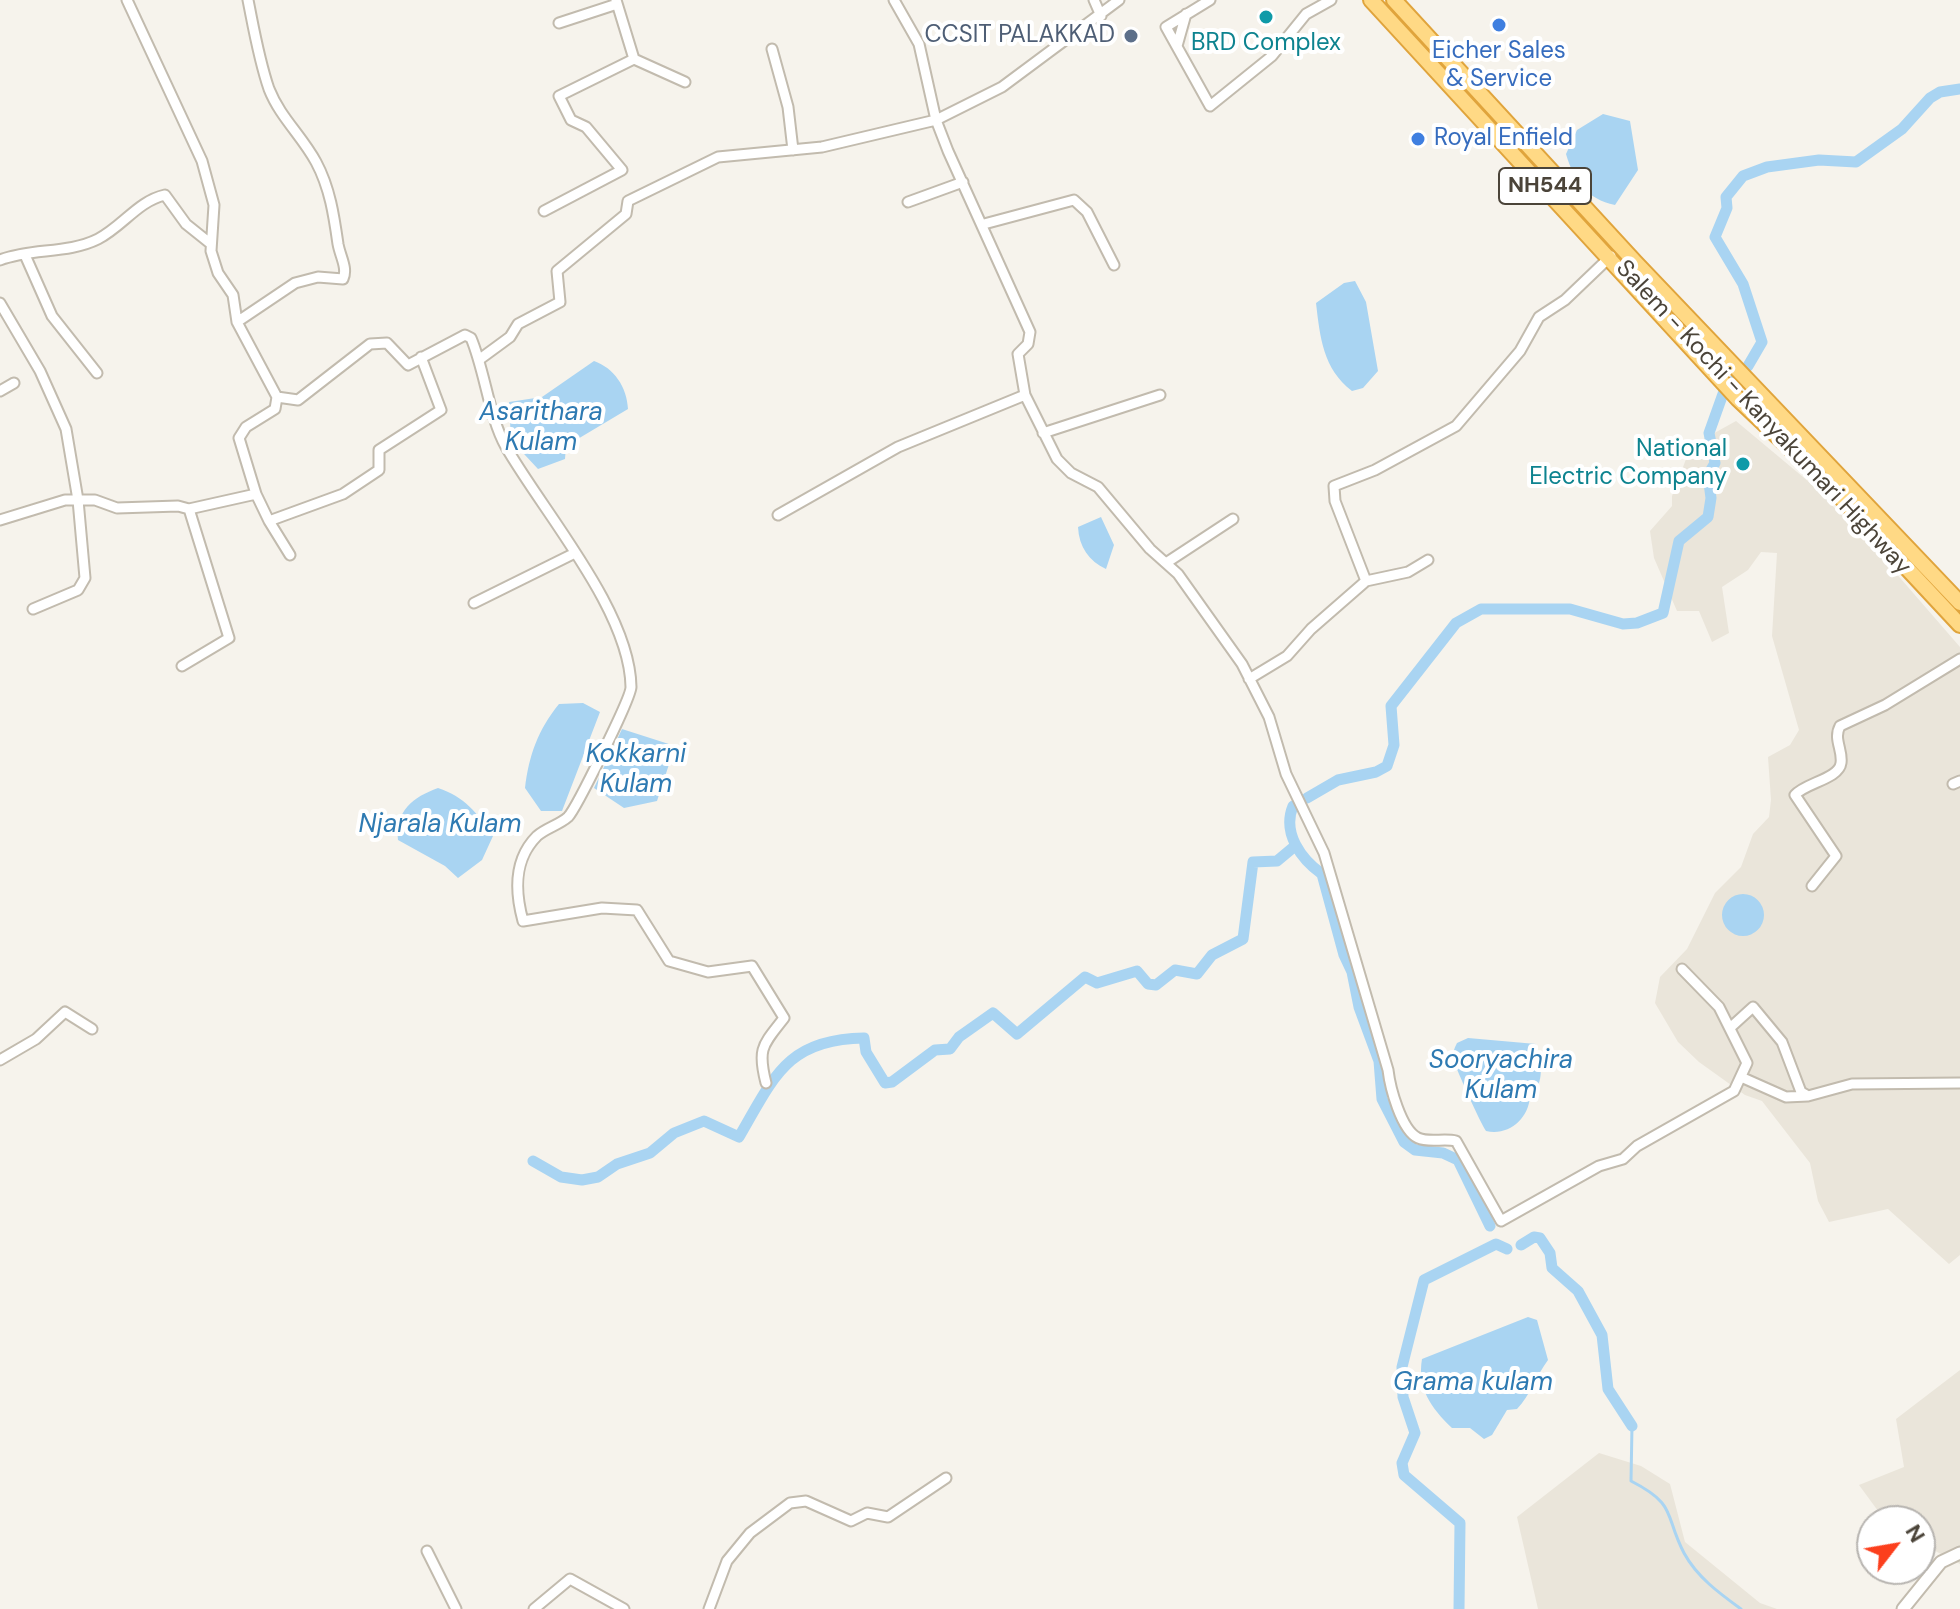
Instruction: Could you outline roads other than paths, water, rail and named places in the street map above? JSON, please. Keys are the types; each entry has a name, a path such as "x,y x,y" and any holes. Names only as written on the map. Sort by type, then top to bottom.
{"highway":[{"name":"Salem - Kochi - Kanyakumari Highway","path":"1371,0 1611,256 1738,399 1843,500 1960,625"},
{"name":"Salem - Kochi - Kanyakumari Highway","path":"1394,0 1752,385 1960,603"}],"street":[{"path":"127,0 202,161 214,205 211,244 218,273 233,295 237,322 277,397 275,409 246,427 239,438 256,494 290,555"},
{"path":"237,322 295,283 318,277 343,279 346,274 337,217 316,161 291,129 270,92 256,48 248,0"},
{"path":"894,0 919,44 936,120 1030,332 1028,344 1018,354 1025,395 1057,459 1071,473 1098,487 1187,586 1249,679 1269,717 1286,774 1324,853 1388,1070 1390,1093 1411,1132 1419,1139 1456,1141 1498,1220 1599,1166 1623,1159 1637,1146 1734,1091 1747,1063 1719,1007 1682,969"},
{"path":"1094,0 1101,16"},
{"path":"480,359 510,337 518,324 560,302 557,271 626,214 628,201 718,157 875,138 936,120 1002,87 1119,0"},
{"path":"1210,0 1166,27 1210,106 1272,56 1306,14 1329,0"},
{"path":"559,23 616,2 634,59 685,82"},
{"path":"1177,46 1186,14"},
{"path":"772,49 788,107 793,150"},
{"path":"544,211 622,170 586,127 571,120 559,96 634,59"},
{"path":"908,202 963,182"},
{"path":"0,260 95,240 117,228 151,198 165,195 186,224 211,244"},
{"path":"984,224 1074,200 1087,212 1114,265"},
{"path":"25,255 52,316 97,373"},
{"path":"1366,581 1335,501 1334,486 1375,470 1456,426 1520,351 1539,317 1565,300 1611,256"},
{"path":"0,303 40,371 66,429 78,500 85,578 78,590 33,609"},
{"path":"277,397 298,400 370,344 387,343 408,365 465,335 471,338 504,444 575,553 621,640 629,666 631,691 622,720 607,739 570,816 537,836 516,876 523,921 602,908 637,910 669,961 708,972 752,966 784,1018 761,1047 760,1060 766,1083"},
{"path":"269,521 343,494 379,470 379,450 441,410 421,357"},
{"path":"0,391 14,383"},
{"path":"778,515 847,473 898,447 1025,395"},
{"path":"1043,433 1160,395"},
{"path":"0,520 65,500 95,500 117,508 178,506 189,509 256,494"},
{"path":"182,666 229,638 189,509"},
{"path":"1166,563 1233,519"},
{"path":"474,603 575,553"},
{"path":"1249,679 1287,656 1311,629 1366,581 1408,572 1428,560"},
{"path":"1812,886 1836,856 1795,795 1836,772 1841,764 1836,733 1840,726 1885,705 1960,659"},
{"path":"1731,1027 1753,1007 1782,1042 1801,1092 1808,1096"},
{"path":"0,1060 36,1039 65,1012 92,1029"},
{"path":"1741,1077 1786,1097 1808,1096 1852,1084 1960,1083"},
{"path":"709,1609 727,1561 750,1533 790,1503 806,1501 851,1521 867,1513 888,1517 946,1478"},
{"path":"427,1551 456,1609"},
{"path":"1903,1609 1941,1562 1960,1553"},
{"path":"534,1609 570,1579 624,1609"}],"water":[{"path":"1603,114 1630,121 1638,170 1615,205 1597,198 1583,187 1573,173 1566,154 1577,130"},
{"path":"1355,281 1366,302 1378,371 1363,388 1352,391 1329,362 1316,303 1344,283"},
{"name":"Asarithara Kulam","path":"594,361 608,368 618,379 628,409 566,446 565,459 538,469 511,440 509,402 542,397"},
{"path":"1101,517 1114,545 1106,569 1086,552 1078,527"},
{"path":"583,703 600,712 562,811 541,811 525,788 536,743 545,723 559,704"},
{"name":"Kokkarni Kulam","path":"622,729 675,746 657,801 624,808 594,788"},
{"name":"Njarala Kulam","path":"438,788 470,807 493,836 482,860 458,878 445,866 398,840 399,821 408,806"},
{"path":"1743,894 1758,900 1764,915 1758,930 1743,936 1728,930 1722,915 1728,900"},
{"name":"Sooryachira Kulam","path":"1468,1038 1536,1044 1541,1065 1538,1085 1530,1097 1526,1112 1510,1128 1486,1131 1469,1096 1453,1056 1457,1043"},
{"name":"Grama kulam","path":"1528,1317 1537,1320 1548,1360 1526,1398 1517,1409 1507,1410 1492,1435 1484,1439 1470,1428 1452,1428 1427,1397 1422,1379 1422,1359"}],"waterway":[{"path":"1307,798 1338,780 1376,772 1387,766 1394,745 1391,706 1456,623 1481,609 1570,609 1623,624 1637,623 1663,613 1679,541 1708,517 1711,498 1708,475 1715,463 1709,433 1724,391 1748,366 1762,342 1743,284 1715,237 1727,208 1726,197 1743,176 1767,167 1819,160 1856,162 1902,129 1930,98 1940,92 1960,89"},
{"path":"1293,806 1290,816 1292,835 1307,861 1322,874 1344,955 1352,972 1359,1007 1379,1061 1382,1099 1404,1142 1415,1150 1443,1153 1458,1160 1490,1226"},
{"path":"533,1161 561,1177 582,1180 598,1177 617,1164 650,1153 674,1133 704,1121 739,1137 762,1096 786,1065 817,1045 864,1038 866,1052 885,1083 892,1082 935,1050 950,1049 959,1037 993,1013 1017,1034 1085,977 1097,983 1137,971 1148,984 1156,985 1175,970 1197,974 1212,955 1243,939 1253,862 1277,861 1295,846"},
{"path":"1521,1245 1534,1237 1540,1238 1550,1253 1552,1268 1578,1291 1602,1335 1608,1389 1632,1426"},
{"path":"1459,1609 1460,1523 1404,1475 1402,1463 1415,1433 1403,1397 1402,1367 1424,1280 1496,1244 1507,1249"},
{"path":"1632,1426 1631,1481 1663,1504 1684,1553 1695,1570 1741,1609"}],"place":[{"name":"BRD Complex","path":"1266,17"},
{"name":"Eicher Sales & Service","path":"1499,25"},
{"name":"CCSIT PALAKKAD","path":"1131,36"},
{"name":"Royal Enfield","path":"1418,139"},
{"name":"National Electric Company","path":"1743,464"}]}
